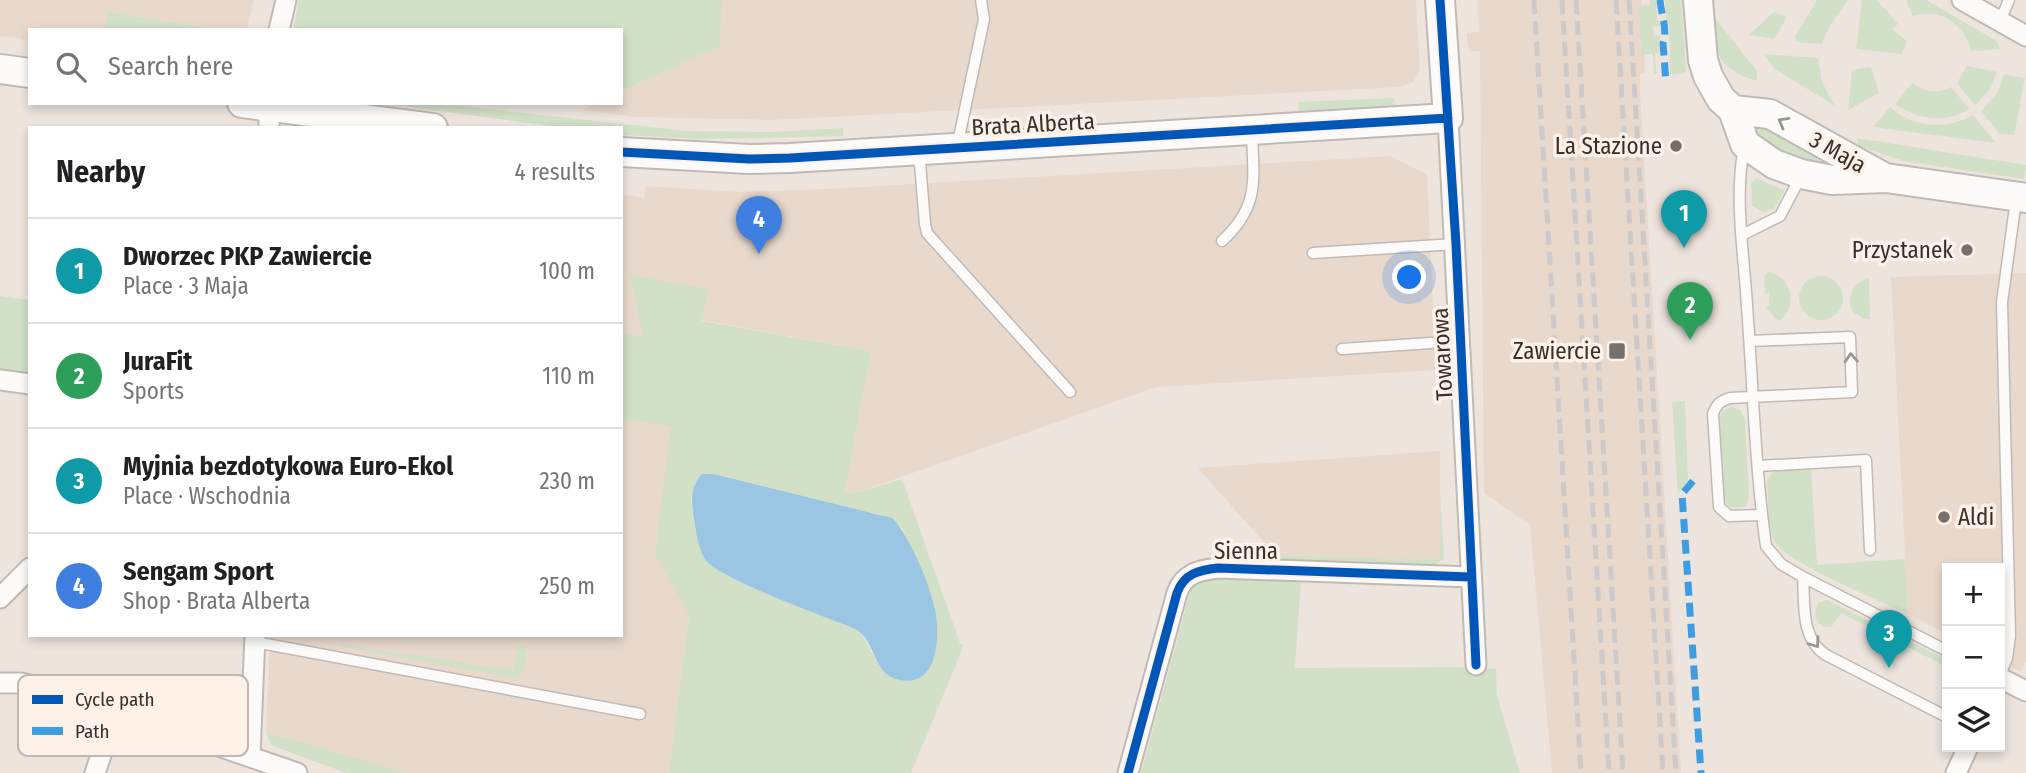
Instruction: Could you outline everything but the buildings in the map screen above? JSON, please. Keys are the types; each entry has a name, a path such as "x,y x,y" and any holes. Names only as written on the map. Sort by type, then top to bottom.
{"street":[{"path":"279,28 286,0"},
{"name":"Towarowa","path":"1440,0 1456,244 1476,665"},
{"path":"1698,0 1705,68 1715,91 1733,110 1745,144"},
{"path":"1962,0 2026,36"},
{"path":"0,69 28,73"},
{"path":"262,110 414,126"},
{"name":"3 Maja","path":"1733,110 1770,114 1886,178"},
{"name":"Brata Alberta","path":"623,152 770,159 1448,118"},
{"name":"3 Maja","path":"1745,144 1774,164 1801,174 1832,180 1886,178"},
{"path":"1886,178 2021,197"},
{"path":"0,380 28,384"},
{"name":"Sienna","path":"1128,773 1180,584 1191,575 1201,570 1218,568 1471,577"},
{"path":"0,598 28,570"},
{"path":"255,638 250,756 297,773"},
{"path":"2005,680 2026,691"},
{"path":"0,683 18,685"},
{"path":"1956,773 1966,752"},
{"path":"95,773 101,756"}],"lane":[{"path":"957,148 984,19 981,0"},
{"path":"2000,21 2009,0"},
{"path":"1222,241 1248,208 1254,189 1252,131"},
{"path":"1745,144 1739,171 1742,235 1752,396 1766,546 1781,564 1803,577 1942,648"},
{"path":"919,150 927,233 1070,392"},
{"path":"1742,235 1780,216 1798,185 1801,174"},
{"path":"2005,663 2010,636 2002,302 2021,197"},
{"path":"1313,253 1456,244"},
{"path":"1750,341 1850,337 1853,392 1730,398 1722,400 1716,407 1713,414 1719,507 1729,516 1762,515"},
{"path":"1342,349 1461,341"},
{"path":"1758,466 1866,460 1870,550"},
{"path":"1803,577 1806,627 1815,646 1826,655 1942,714"},
{"path":"255,638 640,714"}],"shaded area":[{"path":"0,0 254,0 247,28 209,28 109,12 104,28 28,28 28,40 0,36"},
{"path":"722,0 1416,0 1420,70 1413,82 1400,87 772,120 634,117 582,110 592,105 623,105 623,91 720,46"},
{"path":"1477,0 1641,0 1645,73 1640,74 1640,93 1681,773 1552,773 1530,525 1484,493 1480,51 1469,52 1467,39 1467,33 1479,32"},
{"path":"1391,156 1427,175 1436,370 1156,387 853,494 845,493 871,351 702,320 630,276 644,337 623,333 623,194 644,198 646,186 738,192"},
{"path":"2026,273 2026,661 2021,672 2005,664 2005,563 1942,563 1942,631 1908,614 1891,277"},
{"path":"623,419 672,425 655,554 689,616 669,773 408,773 266,732 270,637 623,637"},
{"path":"1440,451 1440,555 1436,560 1275,555 1198,468"}],"green space":[{"path":"299,0 722,0 720,46 627,89 623,88 623,28 293,28"},
{"path":"1650,0 1656,0 1657,19 1661,26 1653,27 1654,36 1661,36 1659,53 1655,53 1656,74 1653,54 1644,54 1642,59 1639,6 1650,5"},
{"path":"1665,0 1681,0 1686,73 1670,75 1669,23"},
{"path":"1709,0 1712,0 1714,17 1757,72 1757,81 1741,75 1722,60 1714,41"},
{"path":"1817,0 1848,0 1830,25 1822,44 1797,42 1795,36"},
{"path":"1862,0 1877,0 1898,24 1892,29 1907,41 1902,54 1856,49"},
{"path":"1906,0 1926,0 1997,41 2000,49 1972,51 1963,33 1950,20 1933,14 1913,16"},
{"path":"109,12 209,28 104,28"},
{"path":"1774,12 1787,17 1774,39 1749,35"},
{"path":"1764,54 1818,58 1822,82 1835,106 1775,69"},
{"path":"1967,66 1997,72 1990,89 1975,105 1957,83"},
{"path":"1871,67 1879,93 1848,110 1852,70"},
{"path":"2004,75 2025,78 2014,135 2000,134 1981,111 1998,92"},
{"path":"1912,83 1931,91 1951,87 1969,109 1951,117 1931,118 1903,109 1895,104"},
{"path":"1394,98 1396,106 1299,111 1298,102"},
{"path":"395,105 453,105 686,131 773,132 843,128 843,136 702,139 623,135 623,126 551,126"},
{"path":"1890,107 1919,123 1941,125 1973,115 1996,143 1873,127"},
{"path":"1760,120 1830,160 1827,170 1803,167 1757,141 1753,130"},
{"path":"1857,138 2026,165 2024,179 1903,161 1859,146"},
{"path":"1757,178 1784,191 1774,209 1764,212 1752,206 1751,184"},
{"path":"1769,272 1783,280 1790,293 1789,308 1779,321 1766,308 1769,305 1769,293 1765,293 1764,277"},
{"path":"630,275 708,289 702,321 871,351 845,492 853,494 902,479 960,643 964,645 911,773 669,773 689,616 655,554 671,426 623,419 623,333 643,336","holes":["696,481 880,514 902,528 935,610 881,669 860,631 729,577 695,530 691,501"]},
{"path":"1821,276 1836,283 1843,298 1836,313 1821,320 1806,313 1799,298 1806,283"},
{"path":"1869,278 1870,319 1864,319 1853,312 1850,296 1859,283"},
{"path":"0,296 28,300 28,377 0,372"},
{"path":"1685,401 1688,481 1678,494 1672,402"},
{"path":"1732,407 1740,410 1745,419 1749,497 1745,507 1730,508 1724,499 1719,418 1724,410"},
{"path":"1811,467 1817,565 1905,559 1908,614 1815,571 1783,551 1775,542 1768,513 1767,482 1779,469"},
{"path":"1440,492 1444,558 1431,569 1236,561 1275,555 1436,560 1440,555"},
{"path":"1204,578 1301,580 1295,668 1496,669 1497,696 1520,773 1141,773 1192,585"},
{"path":"1827,600 1942,658 1942,664 1841,613 1832,626 1823,627 1816,619 1818,603"},
{"path":"340,644 514,670 517,647 526,647 526,656 524,669 515,678 341,647"},
{"path":"266,732 408,773 346,773 271,745"}],"water":[{"path":"702,474 713,474 892,518 906,537 918,561 935,609 937,632 934,657 923,676 913,680 891,677 879,664 866,639 853,628 750,586 713,567 701,550 693,513 693,489"}],"railway":[{"path":"1534,0 1581,773"},
{"path":"1562,0 1609,773"},
{"path":"1576,0 1623,773"},
{"path":"1616,0 1663,773"},
{"path":"1629,0 1676,773"}],"marked path":[{"path":"1660,0 1665,27 1663,43 1666,83"},
{"path":"1693,481 1682,494 1701,773"}],"cycle path":[{"path":"1440,0 1456,244 1476,665"},
{"path":"623,152 749,159 790,158 1448,118"},
{"path":"1128,773 1177,593 1184,581 1193,574 1218,568 1471,577"}],"place":[{"name":"La Stazione","path":"1676,146"},
{"name":"Dworzec PKP Zawiercie","path":"1684,248"},
{"name":"Przystanek","path":"1967,250"},
{"name":"Sengam Sport","path":"759,254"},
{"name":"JuraFit","path":"1690,340"},
{"name":"Zawiercie","path":"1617,351"},
{"name":"Aldi","path":"1944,517"},
{"name":"Myjnia bezdotykowa Euro-Ekol","path":"1889,668"}]}
